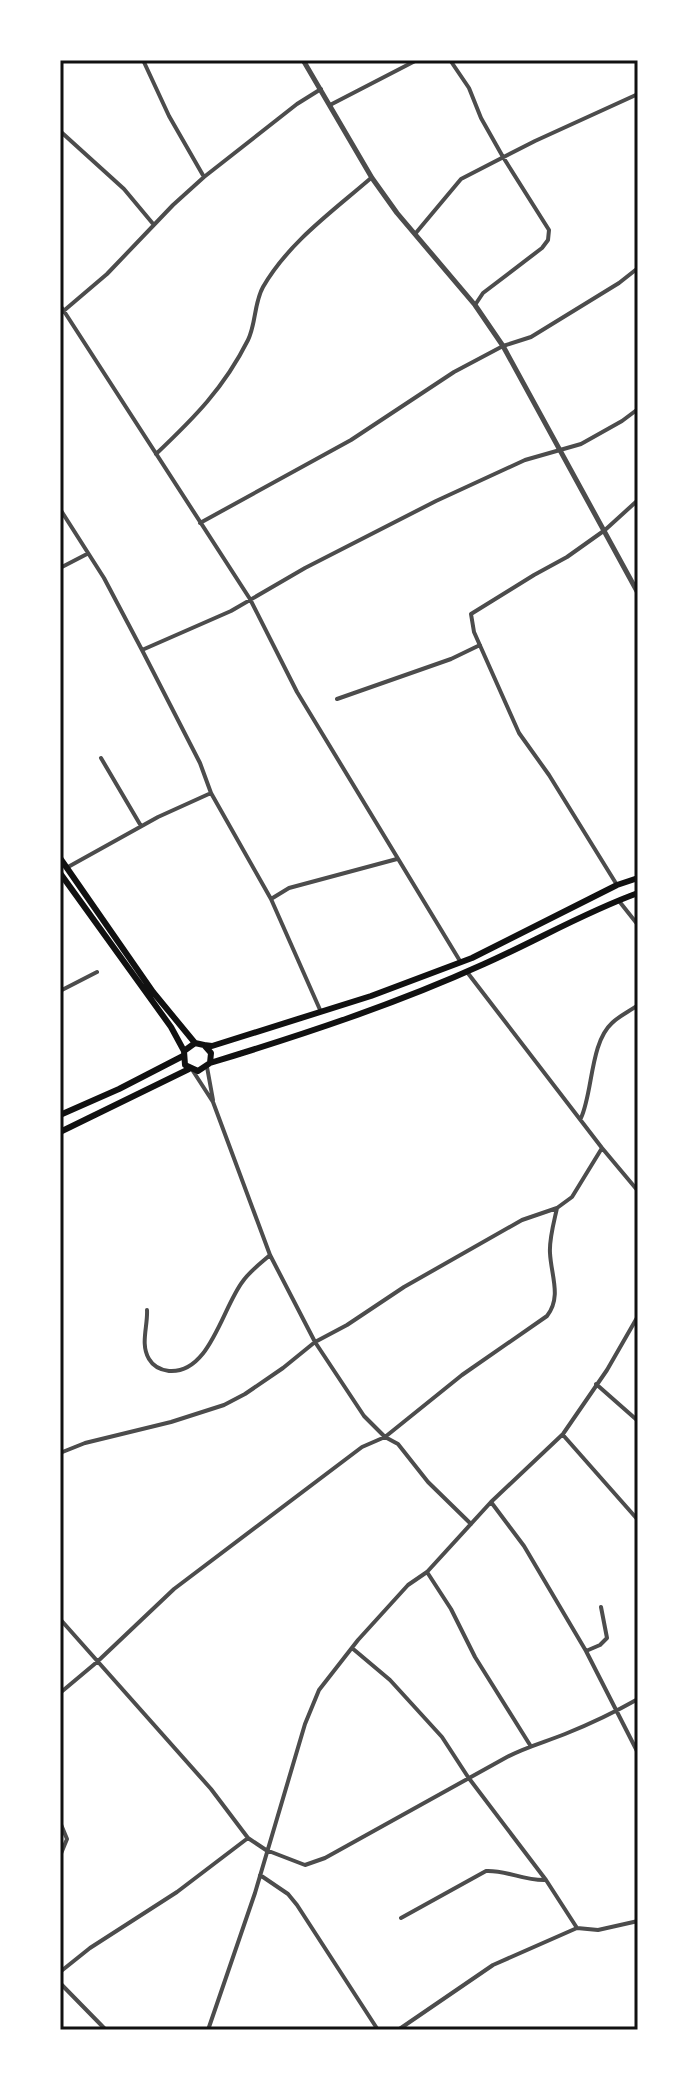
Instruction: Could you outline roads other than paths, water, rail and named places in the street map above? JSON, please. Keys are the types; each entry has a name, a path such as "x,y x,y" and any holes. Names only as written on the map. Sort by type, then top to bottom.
{"main road":[{"path":"60,858 153,992 195,1043 212,1046 371,996 460,961 522,935 617,885 638,878"},
{"path":"60,873 171,1027 191,1070"},
{"path":"60,1132 191,1070 391,1002 467,972 525,947 618,899 638,893"},
{"path":"60,1115 119,1089 183,1054 195,1043"},
{"path":"204,1045 211,1053 208,1065"}],"street":[{"path":"143,60 169,116 204,177"},
{"path":"303,60 372,178 475,305 503,346 638,593"},
{"path":"330,105 417,60"},
{"path":"450,60 469,88 481,118 503,157 549,230 548,240 483,293 475,305"},
{"path":"62,313 107,274 204,177 297,104 321,89"},
{"path":"415,234 461,179 638,94"},
{"path":"60,131 124,189 154,225"},
{"path":"156,454 203,409 220,388 249,338 262,289 294,246 372,178"},
{"path":"200,523 351,440 454,372 503,346 531,337 638,268"},
{"path":"60,305 62,313 250,599 297,692 460,961"},
{"path":"142,650 231,611 436,501 525,460 581,444 638,409"},
{"path":"617,885 549,775 519,733 474,632 471,614 567,557 605,530 638,500"},
{"path":"60,509 104,578 142,650 200,763 211,793 271,899 321,1012"},
{"path":"60,568 87,554"},
{"path":"337,699 451,659 480,645"},
{"path":"101,758 141,826"},
{"path":"67,868 141,826 211,793"},
{"path":"271,899 289,888 397,859"},
{"path":"618,899 638,925"},
{"path":"60,991 97,972"},
{"path":"467,972 638,1191"},
{"path":"581,1119 588,1103 592,1072 608,1027 638,1005"},
{"path":"208,1065 213,1102 270,1255 315,1342 364,1416 385,1437 398,1444 428,1482 471,1524"},
{"path":"191,1070 213,1102"},
{"path":"60,1453 85,1443 171,1422 224,1405 245,1394 315,1342 404,1287 522,1220 557,1208 572,1197 602,1148"},
{"path":"60,1693 202,1567 362,1447 385,1437 462,1375 539,1323 553,1308 556,1288 549,1251 557,1208"},
{"path":"147,1310 148,1325 144,1337 148,1359 161,1370 189,1368 202,1357 244,1278 270,1255"},
{"path":"208,2030 310,1709 319,1690 408,1585 427,1572 491,1502 563,1434 638,1316"},
{"path":"596,1384 638,1421"},
{"path":"563,1434 638,1520"},
{"path":"491,1502 524,1546 586,1651 638,1753"},
{"path":"427,1572 530,1745"},
{"path":"586,1651 607,1638 601,1607"},
{"path":"60,1619 211,1789 248,1838 293,1863 305,1865 530,1745 563,1735 638,1699"},
{"path":"352,1648 419,1710 456,1756 577,1928"},
{"path":"60,1822 67,1839 60,1856"},
{"path":"60,1972 90,1948 177,1892 248,1838"},
{"path":"401,1918 486,1871 497,1870 528,1881 546,1880"},
{"path":"260,1874 288,1894 297,1905 378,2030"},
{"path":"398,2030 493,1965 577,1928 598,1930 638,1921"},
{"path":"60,1983 106,2030"}]}
